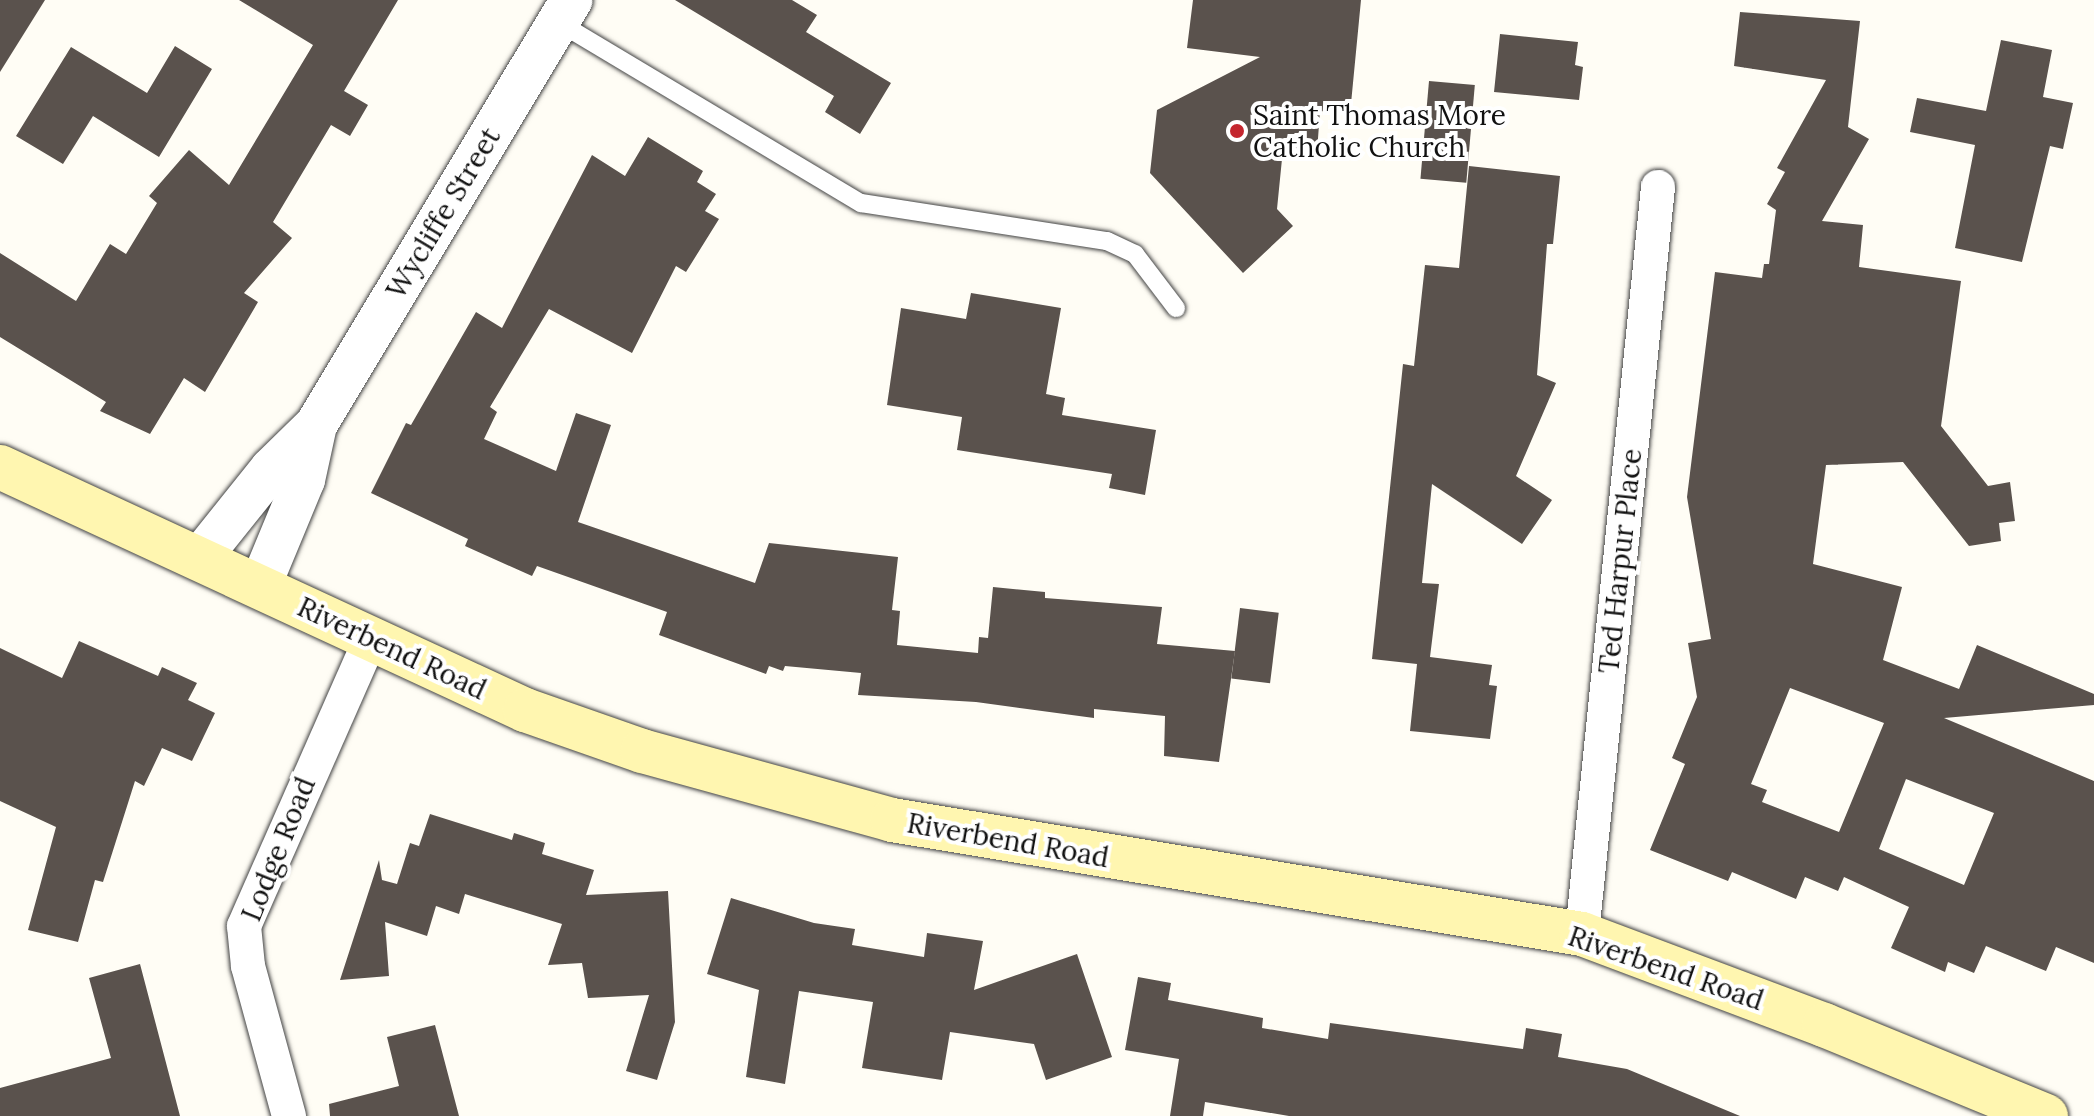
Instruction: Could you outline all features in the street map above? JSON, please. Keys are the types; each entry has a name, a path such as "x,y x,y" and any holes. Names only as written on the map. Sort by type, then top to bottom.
{"main road":[{"name":"Riverbend Road","path":"0,467 525,710 760,788 892,820 1582,934 1824,1025 2046,1116"}],"street":[{"name":"Wycliffe Street","path":"199,559 271,469 316,425 564,11"},
{"name":"Ted Harpur Place","path":"1582,934 1658,187"},
{"name":"Wycliffe Street","path":"260,586 304,480 316,425"},
{"name":"Lodge Road","path":"289,1116 248,966 244,926 371,638"}],"lane":[{"path":"564,11 861,203 1107,241 1135,254 1176,308"}],"building":[{"path":"0,0 45,0 0,72"},
{"path":"239,0 398,0 344,91 368,105 350,136 331,125 273,222 292,238 244,293 258,302 205,392 184,378 150,434 100,411 106,402 0,337 0,253 76,301 110,244 126,254 157,203 149,196 189,150 229,185 313,45"},
{"path":"675,0 792,0 817,15 806,32 891,83 860,134 825,112 834,96"},
{"name":"Saint Thomas More Catholic Church","path":"1193,0 1361,0 1350,114 1320,111 1317,152 1283,149 1277,209 1293,226 1243,273 1150,173 1157,110 1260,57 1187,48"},
{"path":"1740,12 1860,21 1848,127 1869,139 1822,221 1863,225 1859,267 1961,281 1941,426 1988,486 2010,482 2015,521 1999,523 2001,541 1969,546 1903,462 1826,465 1813,564 1902,587 1883,660 1959,689 1977,645 2094,694 2094,705 1944,718 2094,781 2094,963 2056,947 2046,971 1986,946 1974,973 1948,962 1945,972 1891,948 1909,907 1844,877 1838,891 1805,877 1796,899 1732,872 1728,881 1650,850 1685,764 1672,758 1697,697 1688,643 1711,639 1687,497 1715,272 1762,278 1764,264 1769,264 1776,210 1767,204 1785,172 1777,168 1826,80 1734,66","holes":["1790,688 1884,723 1839,832 1762,802 1767,790 1751,784","1906,779 1994,813 1964,885 1879,849"]},
{"path":"1500,34 1578,42 1575,65 1583,67 1579,100 1494,92"},
{"path":"2001,40 2052,50 2043,97 2073,103 2063,149 2050,146 2022,262 1955,248 1975,145 1910,132 1917,98 1986,111"},
{"path":"175,46 212,69 159,157 93,116 63,164 16,136 71,47 147,93"},
{"path":"1429,81 1475,85 1466,183 1420,179"},
{"path":"648,137 703,171 697,182 716,194 705,211 719,219 686,272 676,266 632,353 549,309 490,407 497,412 484,439 556,471 576,413 611,425 578,522 755,583 769,543 898,557 892,610 900,611 897,645 978,653 979,637 988,638 993,587 1045,592 1045,598 1162,607 1157,644 1235,651 1219,762 1164,756 1165,716 1094,709 1094,718 976,702 858,695 861,673 785,666 783,671 769,666 766,674 659,635 667,612 537,566 532,576 465,546 468,539 371,493 406,423 411,425 476,312 502,328 592,155 625,176"},
{"path":"1469,166 1560,176 1553,244 1547,244 1537,375 1556,383 1516,476 1552,500 1522,544 1432,484 1422,583 1439,584 1430,657 1492,665 1489,685 1497,686 1490,739 1410,731 1417,664 1372,659 1403,364 1414,366 1425,265 1459,268"},
{"path":"971,293 1061,308 1046,394 1065,398 1062,415 1156,430 1145,495 1109,488 1112,474 957,450 962,417 887,405 901,308 966,319"},
{"path":"1240,608 1279,613 1270,683 1231,678"},
{"path":"79,641 158,676 162,667 197,683 188,700 215,713 192,761 162,748 144,786 135,781 103,882 95,880 78,942 28,930 56,827 0,801 0,648 62,678"},
{"path":"430,814 512,840 514,833 545,843 542,854 594,870 586,895 668,891 675,1022 657,1080 626,1071 649,995 588,998 582,963 548,965 562,924 465,894 459,914 436,906 427,936 385,922 389,976 340,980 379,860 382,880 397,884 410,843 419,846"},
{"path":"731,898 814,923 855,929 852,945 924,957 927,933 983,941 974,990 1077,954 1112,1057 1046,1080 1034,1044 950,1032 942,1080 862,1068 873,1002 799,991 785,1084 746,1077 759,990 707,974"},
{"path":"140,964 180,1116 0,1116 0,1088 111,1058 89,978"},
{"path":"1138,977 1171,983 1168,1000 1263,1018 1262,1028 1328,1039 1330,1023 1523,1049 1526,1028 1562,1034 1558,1057 1627,1069 1740,1116 1289,1116 1205,1102 1203,1116 1170,1116 1179,1059 1125,1050"},
{"path":"435,1025 459,1116 330,1116 329,1104 399,1086 387,1037"}],"place":[{"name":"Saint Thomas More Catholic Church","path":"1237,131"}]}
